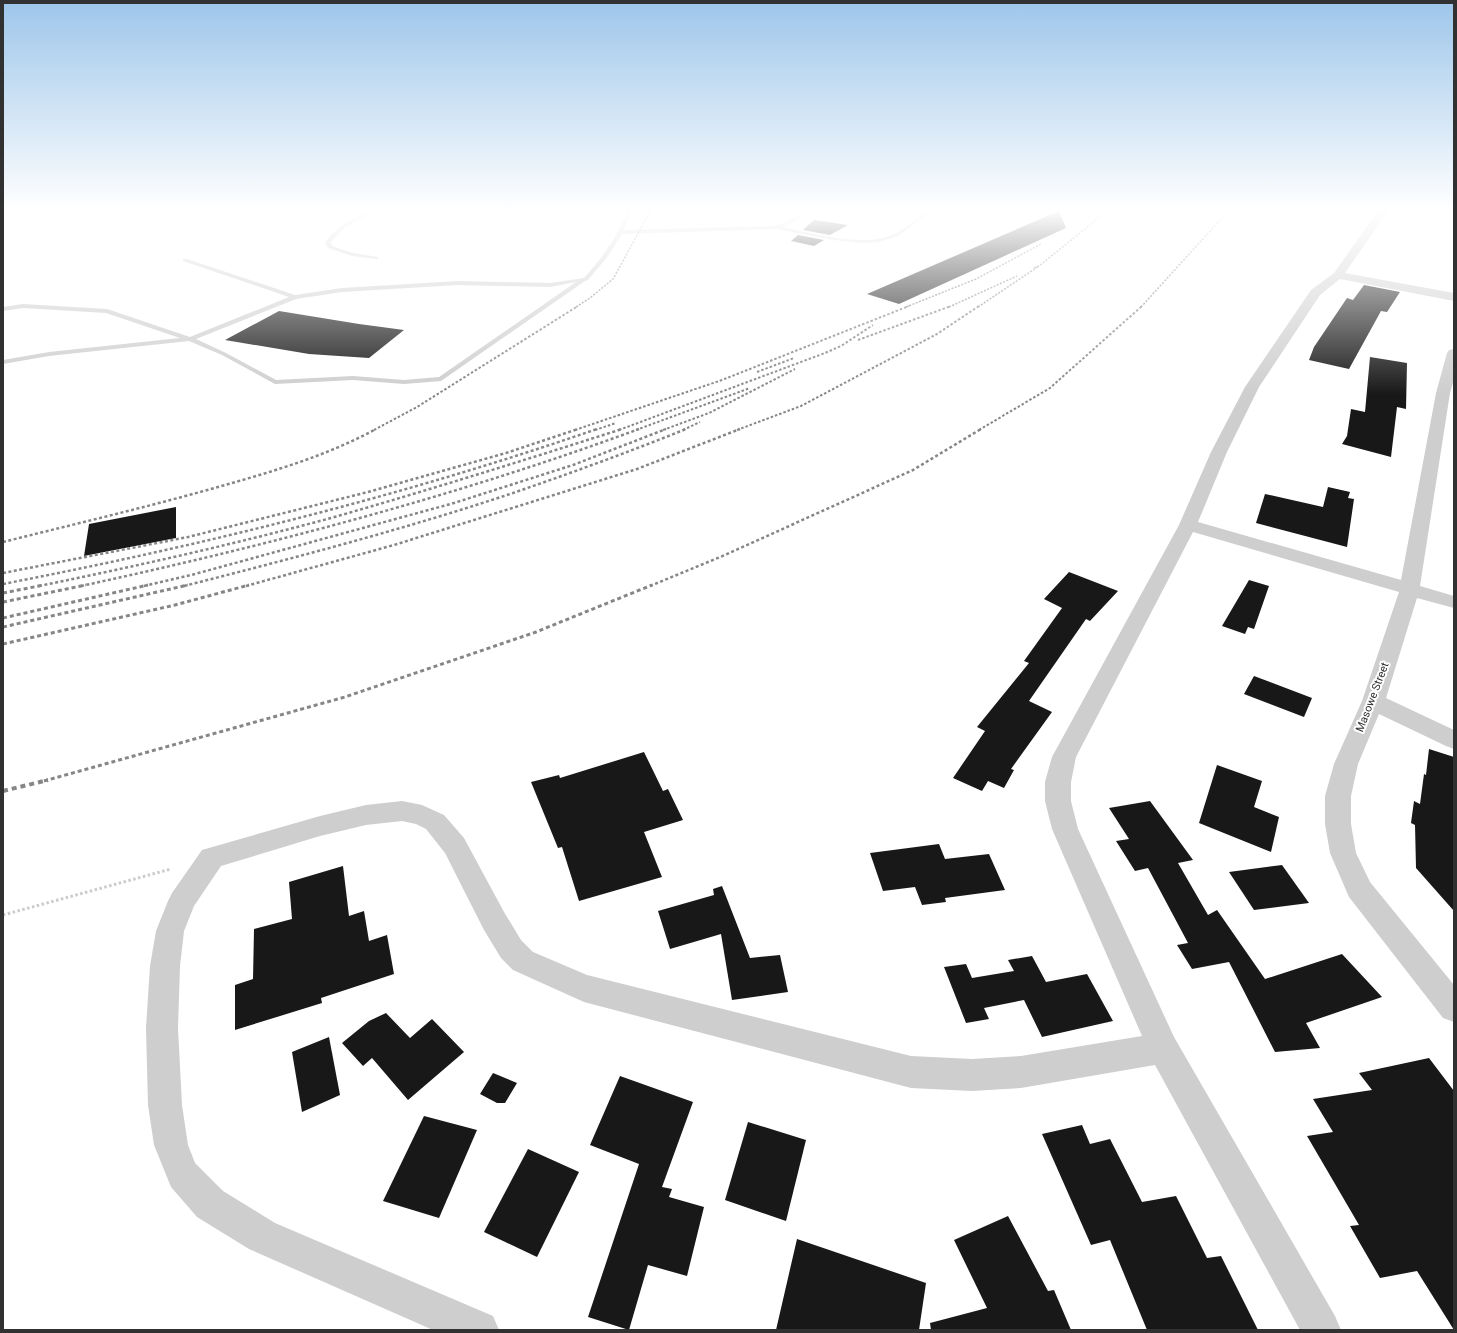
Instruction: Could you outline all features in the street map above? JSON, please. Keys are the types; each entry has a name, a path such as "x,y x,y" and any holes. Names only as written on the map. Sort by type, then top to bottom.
{"street":[{"path":"1321,1330 1163,1048 1065,829 1058,801 1058,782 1064,757 1188,525 1219,452 1252,387 1315,293 1341,270"},
{"path":"1338,274 1454,297"},
{"name":"Masowe Street","path":"1454,353 1448,394 1410,588 1373,701 1346,764 1338,796 1338,824 1343,853 1359,889 1454,1008"},
{"path":"1188,525 1410,588 1454,602"},
{"path":"1373,701 1454,740"},
{"path":"478,1330 262,1236 210,1204 183,1175 171,1145 165,1105 162,1028 165,966 170,931 182,901 212,858 312,828 366,815 402,811 422,815 435,822 455,846 494,921 511,948 523,960 584,988 911,1072 972,1075 1021,1072 1163,1048"}],"lane":[{"path":"215,270 295,297"},
{"path":"3,308 23,306 107,311 190,339 224,354 275,382 353,378 404,382 441,379 586,279 593,270"},
{"path":"3,362 49,354 190,339 295,297 342,290 458,284 550,285 586,279"}],"path":[{"path":"3,915 212,858"}],"building":[{"path":"922,270 973,270 899,304 867,294"},
{"path":"1364,285 1400,292 1387,312 1381,311 1349,369 1309,360 1314,347 1347,298 1353,300"},
{"path":"279,311 404,330 369,358 309,354 225,340"},
{"path":"1370,357 1407,363 1406,409 1397,407 1391,457 1342,444 1347,436 1351,409 1365,412"},
{"path":"1328,487 1350,492 1348,498 1354,499 1347,547 1256,523 1265,494 1323,507"},
{"path":"176,507 176,538 84,556 89,524"},
{"path":"1069,572 1118,591 1090,621 1086,619 1029,701 1052,712 1011,769 1014,770 1004,788 988,781 982,791 953,778 985,731 977,727 1029,663 1024,661 1062,608 1044,599"},
{"path":"1249,580 1269,586 1254,629 1248,627 1245,634 1222,626"},
{"path":"1254,676 1312,698 1304,717 1244,694"},
{"path":"1429,749 1454,757 1454,911 1416,868 1415,825 1411,823 1414,801 1420,804 1424,774 1426,775"},
{"path":"644,752 663,791 668,789 683,820 644,832 662,877 579,901 562,847 558,848 531,782 559,775 560,778"},
{"path":"1217,765 1262,781 1254,807 1279,817 1271,852 1199,823"},
{"path":"1150,801 1193,860 1178,863 1208,915 1217,910 1265,979 1342,954 1382,997 1306,1023 1320,1048 1275,1052 1229,962 1192,969 1177,945 1188,943 1148,868 1135,871 1116,841 1129,839 1109,808"},
{"path":"939,844 945,859 989,854 1005,890 945,898 946,902 922,905 915,887 883,891 870,853"},
{"path":"1282,865 1309,903 1254,910 1229,872"},
{"path":"343,866 349,916 364,911 369,941 387,935 394,974 321,998 322,1003 235,1030 235,985 253,979 254,929 292,919 289,882"},
{"path":"722,886 750,958 780,955 788,992 732,1000 721,934 670,949 658,911 714,895 713,889"},
{"path":"1032,956 1046,982 1087,974 1113,1021 1042,1037 1024,1000 984,1008 989,1019 966,1023 944,967 966,964 972,978 1014,971 1008,960"},
{"path":"386,1013 410,1038 432,1019 464,1052 408,1100 372,1058 363,1066 342,1043 369,1021"},
{"path":"329,1037 340,1095 302,1112 292,1052"},
{"path":"1429,1058 1454,1091 1454,1330 1417,1271 1380,1278 1350,1226 1359,1225 1307,1136 1333,1132 1313,1099 1372,1090 1359,1073"},
{"path":"493,1073 517,1083 505,1103 497,1103 480,1094"},
{"path":"620,1076 693,1102 662,1187 672,1189 669,1197 704,1207 687,1276 648,1265 629,1330 588,1317 639,1164 590,1145"},
{"path":"424,1116 477,1130 439,1218 383,1201"},
{"path":"748,1122 806,1140 786,1221 725,1200"},
{"path":"1082,1125 1090,1144 1110,1139 1142,1202 1176,1196 1207,1258 1221,1256 1258,1330 1147,1330 1110,1240 1091,1245 1042,1134"},
{"path":"528,1149 579,1172 537,1257 484,1232"},
{"path":"1008,1216 1048,1291 1054,1290 1071,1330 931,1330 930,1323 987,1308 954,1240"},
{"path":"797,1239 926,1283 919,1330 776,1330"}],"railway":[{"path":"576,307 590,298 613,279 618,270"},
{"path":"906,307 976,279 992,270"},
{"path":"978,307 1033,270"},
{"path":"1142,306 1174,270"},
{"path":"949,307 1017,276"},
{"path":"374,430 417,407 578,306"},
{"path":"575,430 722,380 909,306"},
{"path":"858,340 951,306"},
{"path":"737,430 801,406 937,334 979,306"},
{"path":"979,430 1050,388 1142,306"},
{"path":"620,430 825,353 841,346 873,325"},
{"path":"757,372 794,358"},
{"path":"663,430 709,413 795,369"},
{"path":"636,430 750,388"},
{"path":"683,430 700,422"},
{"path":"595,430 616,423"},
{"path":"3,542 118,514 269,472 341,446 376,429"},
{"path":"3,584 153,553 303,517 451,476 597,429"},
{"path":"81,586 222,554 363,517 502,476 639,429"},
{"path":"144,586 195,574 454,503 573,465 666,429"},
{"path":"188,585 267,565 432,519 578,470 686,429"},
{"path":"246,586 394,545 637,469 740,429"},
{"path":"650,586 725,555 913,470 981,429"},
{"path":"3,573 188,537 368,492 506,453 575,430"},
{"path":"41,586 112,571 259,537 331,518 477,475 620,430"},
{"path":"3,602 86,585"},
{"path":"3,618 148,585"},
{"path":"3,627 188,585"},
{"path":"3,644 175,605 249,585"},
{"path":"45,781 345,697 536,632 652,585"},
{"path":"3,593 41,586"},
{"path":"3,791 45,781"}]}
